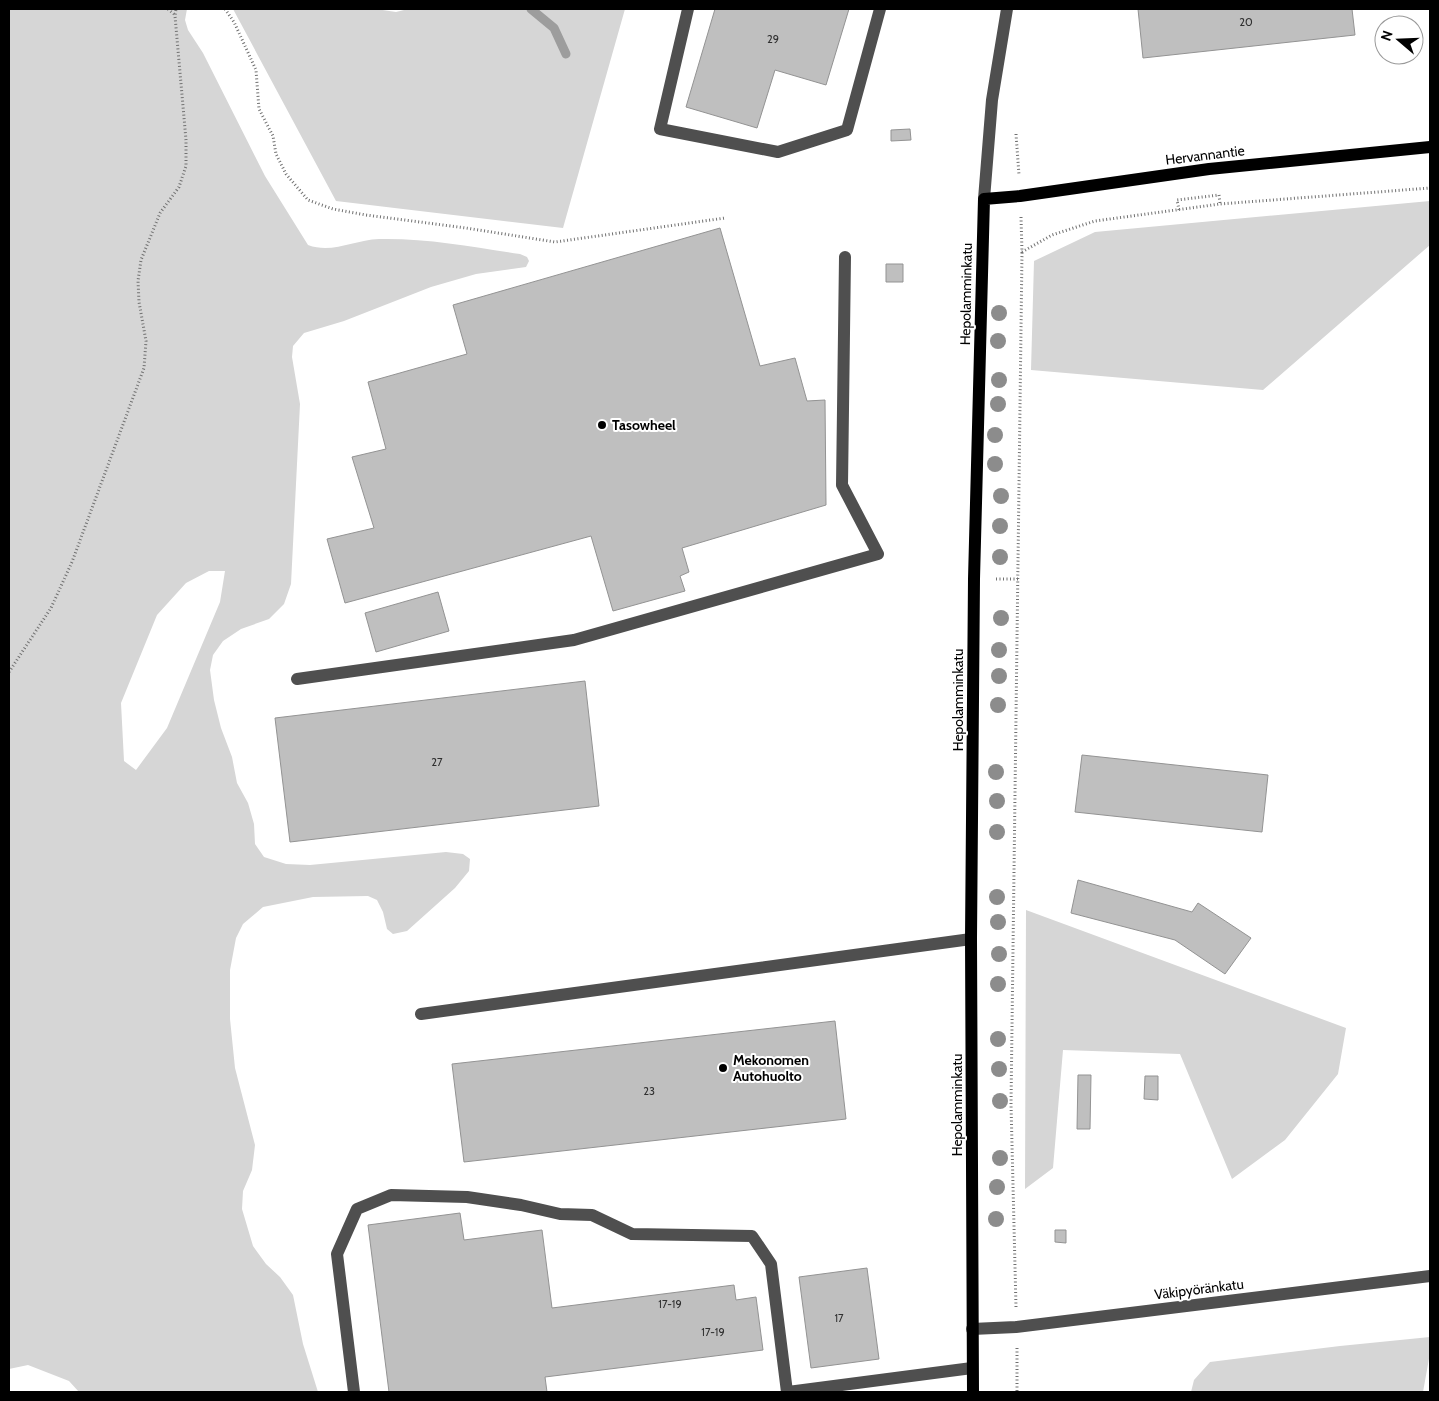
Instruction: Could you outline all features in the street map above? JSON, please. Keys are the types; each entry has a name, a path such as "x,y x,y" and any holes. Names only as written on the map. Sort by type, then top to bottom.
{"main road":[{"name":"Hervannantie","path":"984,199 1020,196 1209,169 1430,147"},
{"name":"Hepolamminkatu","path":"973,1392 971,939 974,579 984,199"}],"street":[{"path":"688,9 660,129 778,152 847,130 880,9"},
{"name":"Hepolamminkatu","path":"984,199 992,100 1007,9"},
{"path":"297,678 574,640 878,554 842,485 845,257"},
{"path":"421,1014 971,939"},
{"path":"354,1392 337,1254 357,1209 391,1195 467,1197 521,1205 560,1214 592,1215 632,1234 752,1236 771,1264 788,1392 972,1368"},
{"name":"Väkipyöränkatu","path":"972,1328 1016,1327 1430,1276"}],"path":[{"path":"168,9 175,16"},
{"path":"9,672 51,608 72,562 144,368 146,341 138,295 141,260 160,213 179,186 186,166 186,140 175,16 176,9"},
{"path":"226,9 256,70 259,109 273,136 276,154 286,174 308,200 333,209 366,215 555,242 725,218"},
{"path":"1016,134 1022,252 1011,1104 1017,1392"},
{"path":"1022,252 1052,235 1095,221 1220,204 1430,188"},
{"path":"1179,210 1177,200 1219,194 1220,204"}],"shaded area":[{"path":"9,9 187,9 185,20 188,30 203,53 265,176 308,245 326,248 379,239 415,240 520,254 527,257 529,261 526,267 476,274 431,287 344,321 304,333 293,346 292,357 300,404 291,584 284,604 269,619 241,629 223,641 213,655 210,670 214,700 221,728 232,757 237,783 248,803 254,824 255,844 264,857 286,864 310,865 446,852 463,854 470,859 469,871 455,888 407,931 393,934 387,929 383,912 377,900 368,896 313,897 263,907 243,924 236,938 230,970 230,1019 235,1068 255,1145 252,1170 243,1191 242,1209 253,1246 293,1295 303,1344 318,1392 79,1392 69,1381 28,1365 9,1369","holes":["209,571 225,571 220,602 167,728 136,770 124,761 121,703 157,615 186,583"]},
{"path":"233,9 376,9 396,12 408,9 625,9 563,228 336,201"},
{"path":"1430,201 1430,245 1263,390 1031,370 1034,261 1095,232"},
{"path":"1026,910 1346,1028 1338,1074 1285,1140 1232,1179 1180,1054 1063,1050 1053,1168 1025,1189"},
{"path":"1430,1337 1430,1353 1423,1392 1191,1392 1194,1380 1210,1362"}],"building":[{"path":"715,9 849,9 826,85 775,70 757,128 686,107"},
{"path":"1138,9 1352,9 1355,35 1143,58"},
{"path":"910,129 911,140 891,141 891,130"},
{"name":"Tasowheel","path":"720,228 760,366 795,358 807,401 825,400 826,505 682,548 689,572 680,576 685,591 613,611 591,536 345,603 327,539 374,528 352,457 386,449 368,382 467,354 453,305"},
{"path":"886,264 903,264 903,282 886,282"},
{"path":"438,592 449,631 376,652 365,613"},
{"path":"585,681 599,806 290,842 275,718"},
{"path":"1082,755 1268,775 1262,832 1075,812"},
{"path":"1078,880 1192,912 1198,903 1251,938 1225,974 1175,940 1071,913"},
{"path":"835,1021 846,1119 464,1162 452,1064"},
{"path":"1078,1075 1091,1075 1090,1129 1077,1129"},
{"path":"1145,1076 1158,1076 1158,1100 1144,1099"},
{"path":"460,1213 464,1240 542,1230 552,1308 734,1285 736,1300 756,1297 763,1350 545,1377 547,1392 389,1392 368,1225"},
{"path":"1055,1230 1066,1230 1066,1243 1055,1242"},
{"path":"867,1268 879,1359 811,1368 799,1277"}],"waterway":[{"path":"531,9 554,28 566,54"}],"place":[{"name":"Tasowheel","path":"602,425"},
{"name":"Mekonomen Autohuolto","path":"723,1068"}]}
